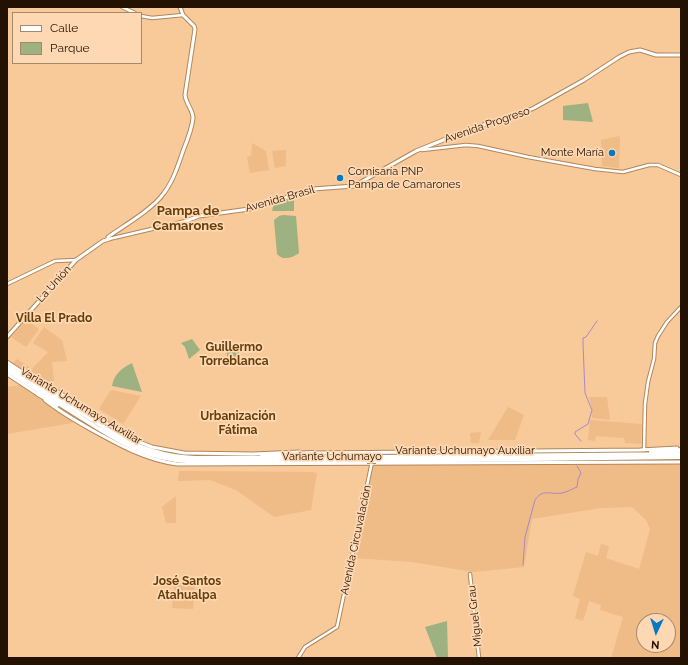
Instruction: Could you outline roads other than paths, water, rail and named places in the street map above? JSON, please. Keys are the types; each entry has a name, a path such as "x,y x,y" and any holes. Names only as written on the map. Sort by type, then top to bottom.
{"highway":[{"name":"Variante Uchumayo","path":"7,366 104,428 133,444 163,454 182,457 367,459"},
{"name":"Variante Uchumayo","path":"7,370 114,438 144,453 169,460 671,457 681,459"},
{"path":"48,389 91,415 104,428"},
{"path":"38,394 82,421 93,425"},
{"path":"640,454 681,449"},
{"path":"252,457 269,454 314,453"},
{"name":"Variante Uchumayo","path":"376,459 681,454"}],"main road":[{"name":"La Unión","path":"7,337 76,260 108,239 108,237 152,206 164,194 178,167 193,118 192,111 188,106 185,95 195,29 183,15 180,7"},
{"name":"Avenida Progreso","path":"359,184 420,149 473,128 518,115 534,108 584,80 629,52 642,50 656,55 681,55"},
{"name":"Avenida Brasil","path":"186,222 199,216 250,209 313,189 354,186 359,184"},
{"name":"Variante Uchumayo Auxiliar","path":"7,362 48,389 67,397 127,437 164,450 189,454 644,450"},
{"name":"Variante Uchumayo Auxiliar","path":"7,374 38,394 59,410 124,448 148,458 177,464"},
{"path":"644,450 681,449"},
{"name":"Variante Uchumayo","path":"177,464 372,464 681,459"}],"street":[{"path":"122,7 133,12"},
{"path":"142,16 152,18 183,15"},
{"path":"420,149 450,148 466,145 478,146 528,157 595,169 623,172 649,165 658,165 681,175"},
{"name":"Avenida Brasil","path":"108,239 186,222"},
{"path":"7,284 52,262 76,260"},
{"path":"644,450 645,404 648,382 654,359 655,343 667,322 681,307"},
{"name":"Avenida Circuvalación","path":"298,658 305,647 337,627 372,464 372,452"},
{"name":"Miguel Grau","path":"470,574 479,658"}],"waterway":[{"path":"581,441 575,432 588,424 592,410 585,393 583,338 586,337 597,321"},
{"path":"523,565 525,537 535,500 538,496 544,493 562,493 577,487 578,479 581,473 577,466"}],"place":[{"name":"Monte María","path":"612,153"},
{"name":"Comisaría PNP Pampa de Camarones","path":"340,178"}],"district":[{"name":"Pampa de Camarones","path":"188,218"},
{"name":"Villa El Prado","path":"54,318"},
{"name":"Guillermo Torreblanca","path":"234,354"},
{"name":"Urbanización Fátima","path":"238,423"},
{"name":"José Santos Atahualpa","path":"187,588"}]}
